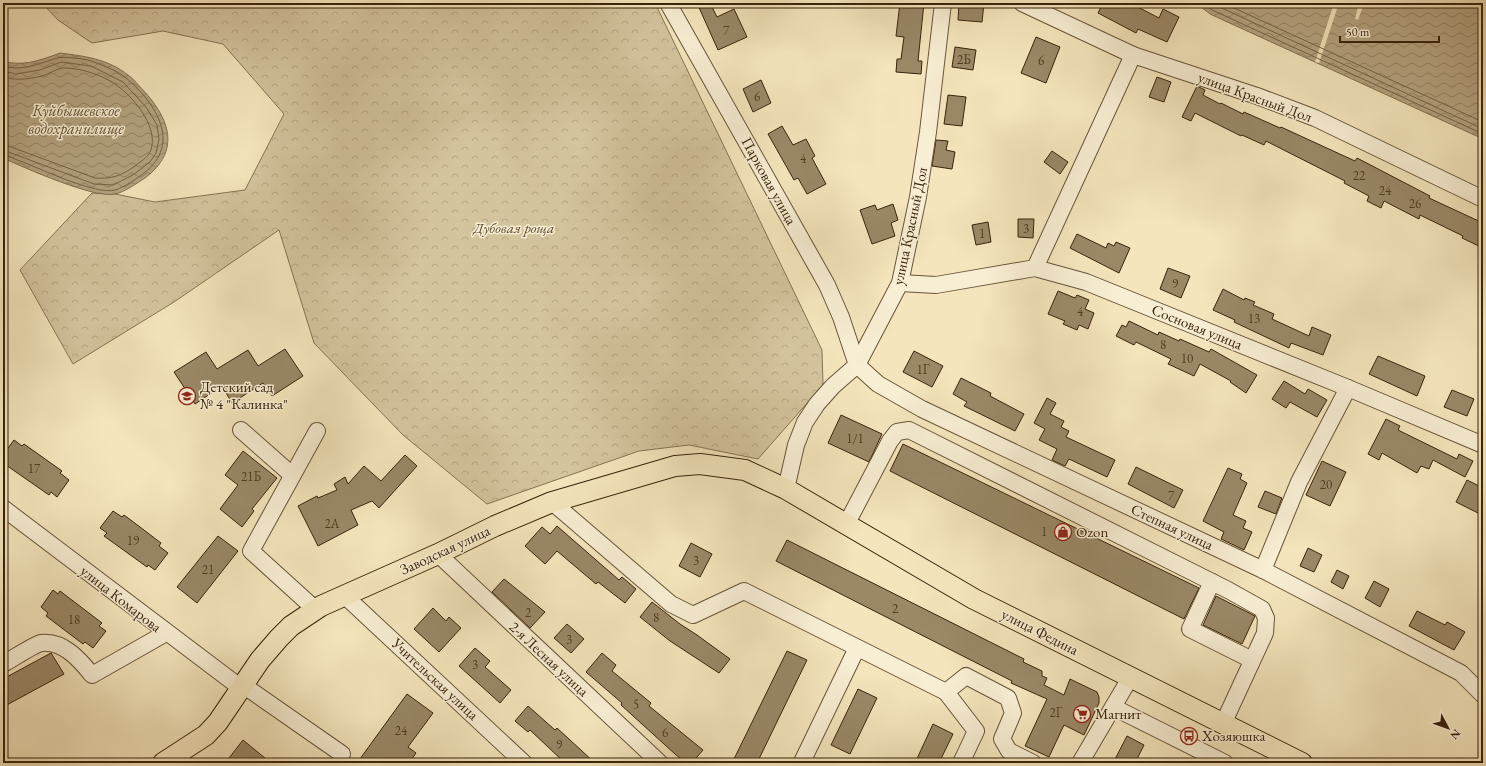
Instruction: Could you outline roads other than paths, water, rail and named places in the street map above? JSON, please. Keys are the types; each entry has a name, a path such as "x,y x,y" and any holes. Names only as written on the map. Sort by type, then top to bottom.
{"main road":[{"name":"Заводская улица","path":"163,763 206,735 218,722 242,686 291,626 316,610 495,526 552,502 675,466 700,464 745,470 786,488"},
{"name":"улица Федина","path":"786,488 974,599 1302,763"}],"street":[{"name":"Парковая улица","path":"668,3 827,285 841,318 857,365"},
{"name":"улица Красный Дол","path":"786,488 796,445 806,422 817,404 833,386 857,365 900,283 918,197 928,132 943,3"},
{"name":"улица Красный Дол","path":"1022,3 1133,55 1257,96 1315,118 1483,199"},
{"path":"1035,268 1133,55"},
{"name":"Сосновая улица","path":"900,283 936,285 1035,268 1086,282 1348,388 1483,445"},
{"name":"Степная улица","path":"857,365 878,384 922,409 1263,570 1461,673 1483,695"},
{"path":"1263,570 1299,482 1348,388"},
{"path":"241,430 292,475"},
{"path":"846,523 890,441 897,432 909,430 1212,582 1262,609 1266,618 1265,633 1223,724"},
{"path":"316,610 251,551 317,431"},
{"path":"552,502 671,604 693,615 744,591 946,692 976,732 961,763"},
{"name":"улица Комарова","path":"3,508 166,633 342,754"},
{"name":"2-я Лесная улица","path":"438,554 660,763"},
{"path":"1212,582 1190,630 1252,660"},
{"name":"Учительская улица","path":"345,596 524,763"},
{"path":"3,664 41,643 52,644 62,646 73,654 92,675 166,633"},
{"path":"804,763 802,762 857,648"},
{"path":"946,692 966,676 1008,698 1013,713 1002,739 1009,751 1033,763"},
{"path":"1080,763 1130,678"},
{"path":"1113,707 1225,763"}],"water":[{"path":"1196,3 1483,3 1483,139 1210,14"},
{"name":"Куйбышевское водохранилище","path":"60,53 96,59 112,65 134,80 160,112 168,135 164,157 156,168 145,178 123,191 115,194 92,192 60,182 3,158 3,61 10,63 25,63"}],"place":[{"name":"Детский сад № 4 \"Калинка\"","path":"187,396"},
{"name":"Ozon","path":"1063,532"},
{"name":"Магнит","path":"1082,714"},
{"name":"Хозяюшка","path":"1189,736"}],"park label":[{"name":"Дубовая роща","path":"514,228"}]}
